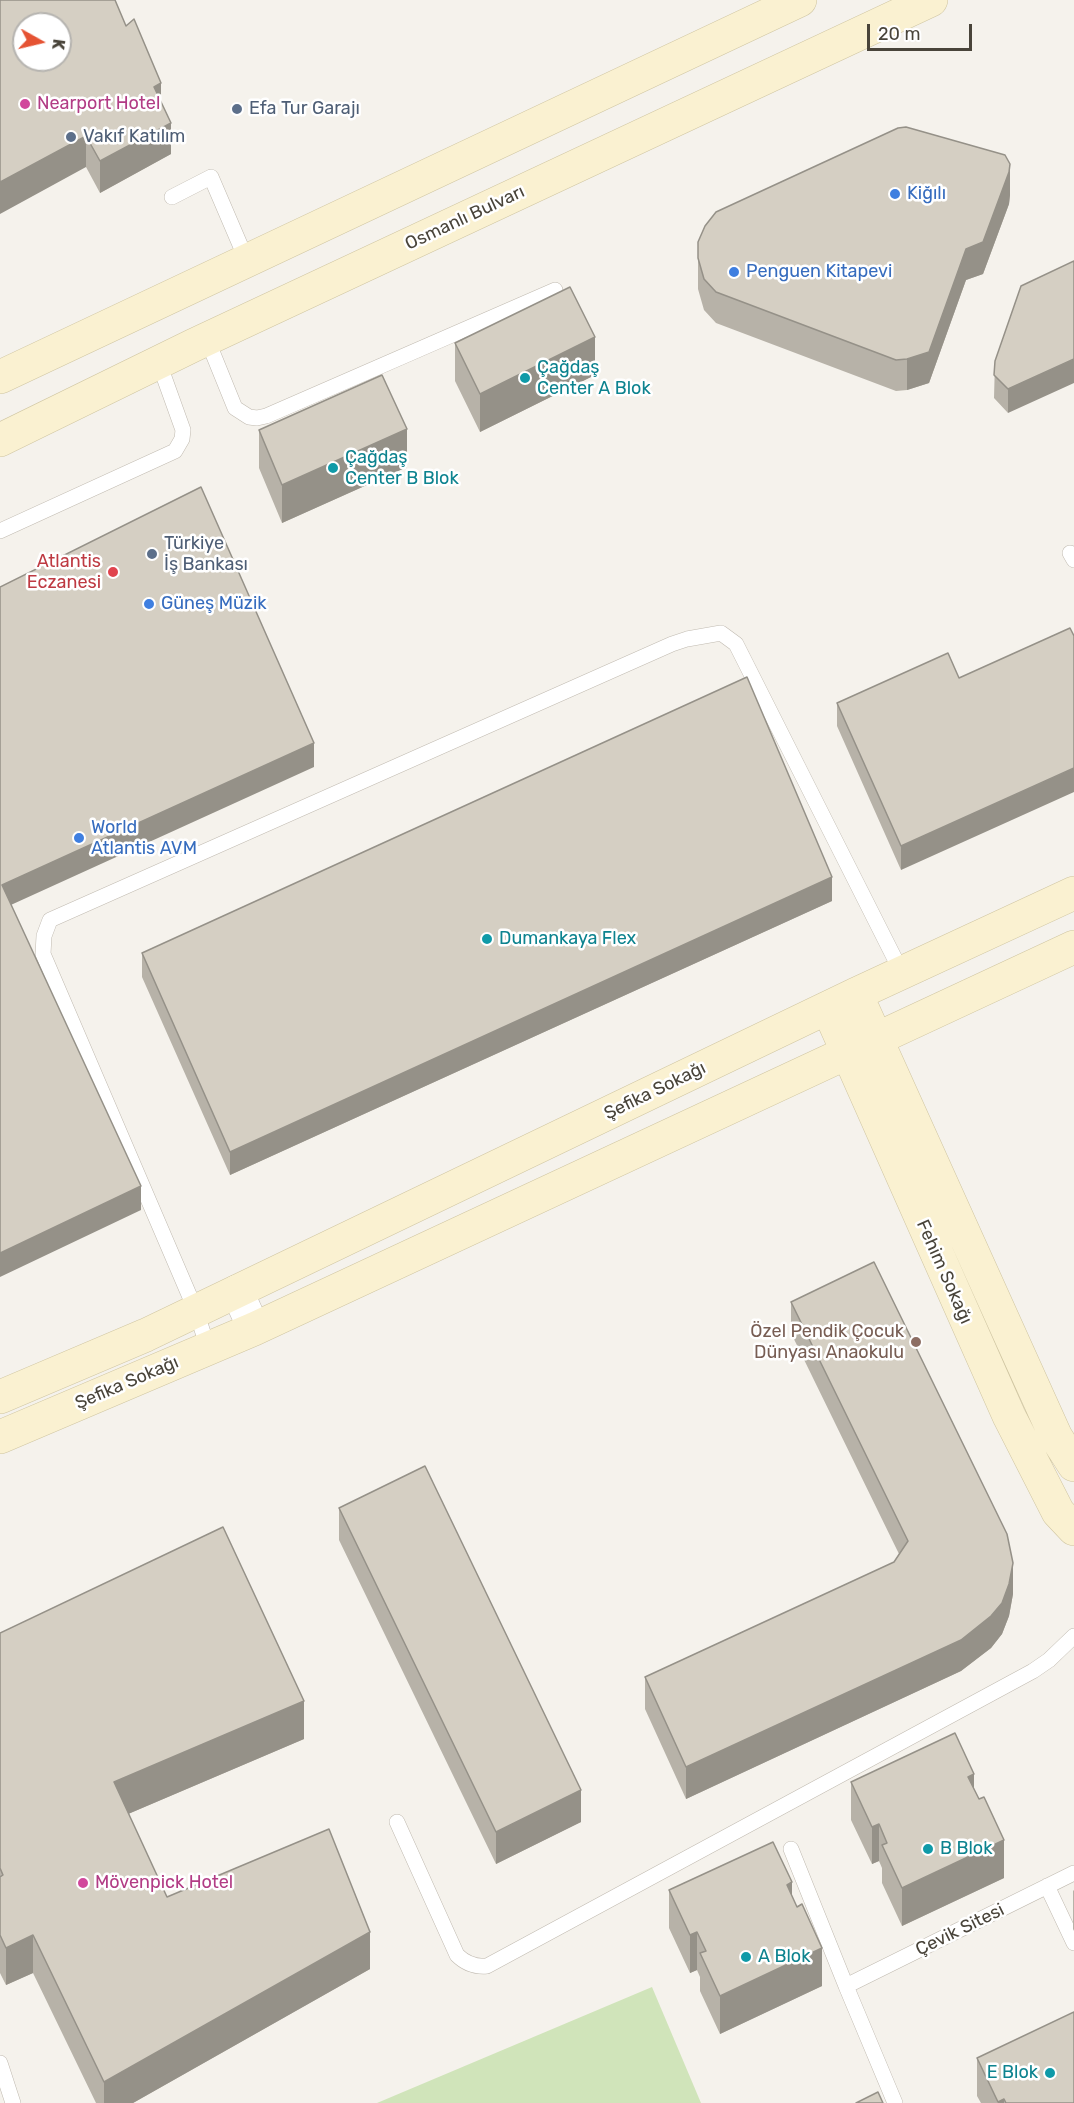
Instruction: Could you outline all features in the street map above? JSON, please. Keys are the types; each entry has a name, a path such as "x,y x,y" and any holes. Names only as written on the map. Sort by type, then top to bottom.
{"street":[{"path":"0,377 801,0"},
{"name":"Osmanlı Bulvarı","path":"0,440 207,339 931,0"},
{"name":"Şefika Sokağı","path":"0,1397 146,1335 842,1001 1074,893"},
{"name":"Şefika Sokağı","path":"0,1437 254,1329 1074,947"},
{"name":"Fehim Sokağı","path":"842,1001 877,1038 1056,1437 1074,1465"},
{"name":"Fehim Sokağı","path":"842,1001 846,1052 1009,1416 1058,1512 1074,1529"},
{"path":"237,1291 254,1329"}],"lane":[{"path":"172,197 211,177 247,261"},
{"path":"207,339 235,408 249,417 257,418 555,290"},
{"path":"0,531 175,452 182,439 183,430 159,363"},
{"path":"208,1348 196,1311 43,954 44,936 50,920 672,644 721,633 736,644 902,973"},
{"path":"397,1822 457,1955 472,1965 487,1966 1033,1671 1049,1660 1074,1636"},
{"path":"791,1849 895,2103"},
{"name":"Çevik Sitesi","path":"846,1986 1074,1873"},
{"path":"1047,1886 1074,1943"},
{"path":"0,2063 14,2103"}],"green space":[{"path":"652,1987 701,2103 377,2103"}],"building":[{"path":"0,0 115,0 126,26 134,19 161,83 154,87 171,123 100,161 86,136 0,182"},
{"path":"906,127 1005,155 1010,164 983,242 966,249 929,352 896,360 716,292 704,279 698,258 698,242 705,226 716,212 898,128"},
{"path":"1074,261 1074,359 1008,389 994,375 995,361 1021,286"},
{"path":"570,287 595,337 480,394 455,343"},
{"path":"382,375 407,429 282,485 259,430"},
{"name":"World Atlantis AVM","path":"201,487 314,743 2,885 141,1186 0,1253 0,587"},
{"path":"1070,628 1074,636 1074,768 901,846 837,703 948,653 959,678"},
{"name":"Dumankaya Flex","path":"747,677 832,877 230,1152 142,953"},
{"path":"874,1262 1007,1534 1013,1563 1002,1603 991,1616 961,1640 686,1767 645,1677 894,1562 908,1541 791,1302"},
{"path":"425,1466 581,1790 496,1832 339,1508"},
{"path":"223,1527 304,1701 114,1782 167,1897 329,1829 370,1932 104,2082 33,1935 6,1948 0,1935 0,1877 3,1875 0,1868 0,1633"},
{"path":"955,1733 974,1774 968,1777 979,1799 984,1797 1004,1840 902,1888 882,1845 887,1843 879,1824 872,1827 851,1782"},
{"path":"773,1842 792,1882 787,1885 797,1907 802,1904 822,1948 720,1996 700,1953 706,1951 697,1932 690,1935 669,1890"},
{"path":"1074,2012 1074,2103 1006,2103 1004,2099 998,2102 977,2058"},
{"path":"878,2092 883,2103 856,2103"}],"place":[{"name":"Nearport Hotel","path":"25,104"},
{"name":"Efa Tur Garajı","path":"237,109"},
{"name":"Vakıf Katılım","path":"71,137"},
{"name":"Kiğılı","path":"895,194"},
{"name":"Penguen Kitapevi","path":"734,272"},
{"name":"Çağdaş Center A Blok","path":"525,378"},
{"name":"Çağdaş Center B Blok","path":"333,468"},
{"name":"Türkiye İş Bankası","path":"152,554"},
{"name":"Atlantis Eczanesi","path":"113,572"},
{"name":"Güneş Müzik","path":"149,604"},
{"name":"World Atlantis AVM","path":"79,838"},
{"name":"Dumankaya Flex","path":"487,939"},
{"name":"Özel Pendik Çocuk Dünyası Anaokulu","path":"916,1342"},
{"name":"B Blok","path":"928,1849"},
{"name":"Mövenpick Hotel","path":"83,1883"},
{"name":"A Blok","path":"746,1957"},
{"name":"E Blok","path":"1050,2073"}]}
